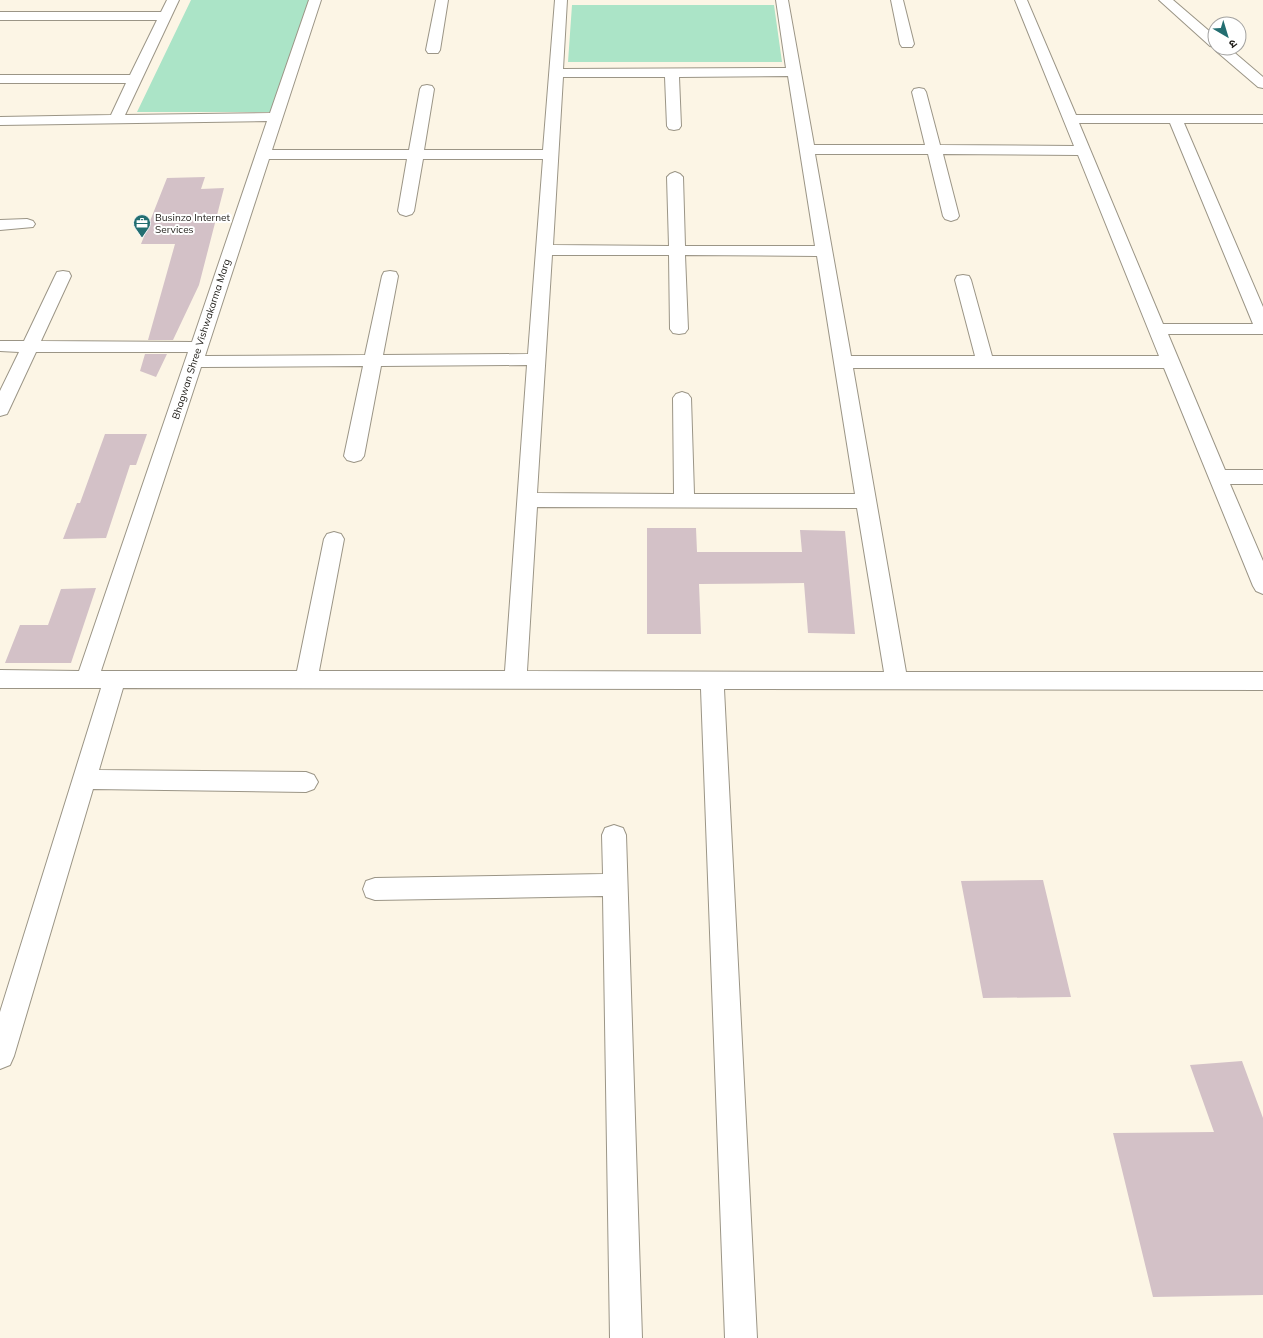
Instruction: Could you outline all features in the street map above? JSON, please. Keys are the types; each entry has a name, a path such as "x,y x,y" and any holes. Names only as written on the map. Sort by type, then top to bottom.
{"street":[{"path":"116,119 173,0"},
{"name":"Bhagwan Shree Vishwakarma Marg","path":"88,678 315,0"},
{"path":"432,50 442,0"},
{"path":"515,679 561,0"},
{"path":"782,0 896,680"},
{"path":"897,0 907,44"},
{"path":"1021,0 1263,586"},
{"path":"1165,0 1207,36"},
{"path":"0,16 166,16"},
{"path":"1230,56 1263,84"},
{"path":"672,72 674,126"},
{"path":"556,73 793,72"},
{"path":"0,79 136,79"},
{"path":"406,211 427,89"},
{"path":"919,92 951,216"},
{"path":"0,121 276,116"},
{"path":"1070,119 1263,119"},
{"path":"1157,330 1263,328 1175,119"},
{"path":"807,149 1083,151"},
{"path":"263,155 551,154"},
{"path":"675,177 679,329"},
{"path":"0,225 27,224"},
{"path":"544,250 824,251"},
{"path":"0,410 63,276"},
{"path":"354,456 390,276"},
{"path":"963,280 985,362"},
{"path":"0,346 373,360 537,359"},
{"path":"843,362 1171,362"},
{"path":"682,398 684,500"},
{"path":"1218,477 1263,477"},
{"path":"527,500 866,501"},
{"path":"306,679 334,539"},
{"path":"0,1056 115,678"},
{"path":"0,679 1263,681"},
{"path":"712,680 741,1338"},
{"path":"84,779 306,782"},
{"path":"614,835 626,1338"},
{"path":"375,888 615,885"}],"green space":[{"path":"191,0 310,0 270,112 137,112"},
{"path":"572,5 774,5 782,62 568,62"}],"building":[{"path":"205,177 201,189 224,188 199,285 173,340 148,340 175,244 141,244 167,178"},
{"path":"145,354 167,354 156,377 140,371"},
{"path":"105,434 147,434 136,465 130,465 106,538 63,539 77,503 80,503"},
{"path":"647,528 696,528 697,552 802,552 800,530 845,531 855,634 808,633 804,583 699,584 701,634 647,634"},
{"path":"96,588 71,663 5,663 20,625 48,625 61,589"},
{"path":"1043,880 1071,997 983,998 961,881"},
{"path":"1242,1061 1263,1118 1263,1295 1153,1297 1113,1133 1214,1132 1190,1065"}],"place":[{"name":"Businzo Internet Services","path":"142,238"}]}
